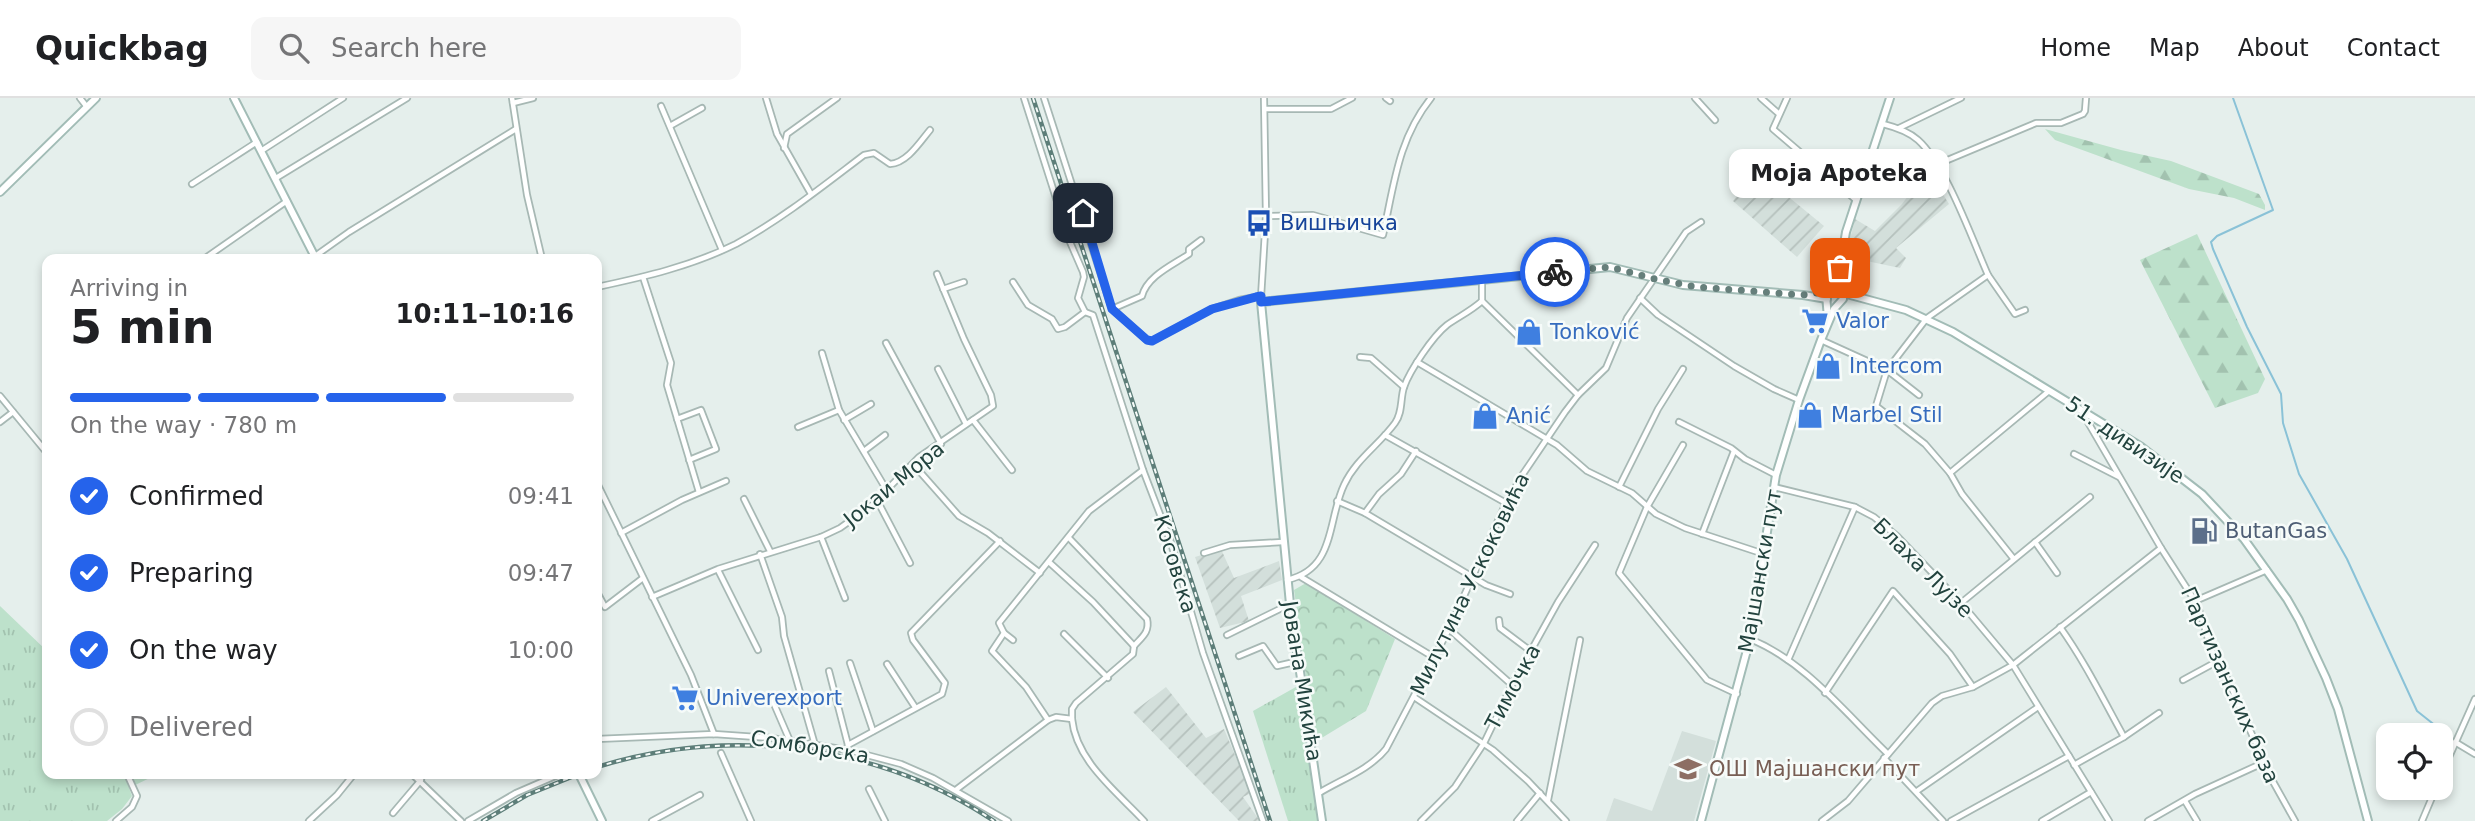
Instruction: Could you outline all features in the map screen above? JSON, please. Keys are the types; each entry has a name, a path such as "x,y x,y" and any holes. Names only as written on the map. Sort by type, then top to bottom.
{"street":[{"path":"80,98 87,107"},
{"path":"0,192 96,98"},
{"path":"234,98 312,254"},
{"path":"261,150 343,98"},
{"path":"275,178 407,98"},
{"path":"533,98 513,101 533,224 541,254"},
{"path":"766,98 784,149 811,194"},
{"path":"784,149 787,134 837,98"},
{"name":"Косовска","path":"1024,98 1070,242 1083,272 1078,298 1085,313 1093,315 1143,470 1171,543 1203,653 1263,821"},
{"path":"1045,98 1112,309 1147,340 1152,341 1212,309 1239,300 1610,267 1655,279 1711,289 1803,295 1839,304 1843,299 1840,268"},
{"name":"Јована Микића","path":"1264,98 1266,216 1261,299 1287,580 1322,821"},
{"path":"1264,109 1331,109 1352,98"},
{"path":"1266,216 1312,215 1383,235 1405,140 1413,122 1431,98"},
{"path":"1695,98 1715,120"},
{"path":"1761,98 1778,113"},
{"path":"1787,98 1773,129 1782,140 1856,200"},
{"path":"1827,300 1840,268 1846,232 1890,98"},
{"path":"1899,128 1961,98"},
{"path":"1938,164 2036,123 2061,123 2083,114 2086,98"},
{"path":"661,106 722,250"},
{"path":"670,126 702,108"},
{"path":"1883,124 1899,128 1917,139 1938,164 1988,275 2015,314 2025,310"},
{"path":"319,254 349,232 516,129"},
{"path":"602,286 689,263 722,250 770,224 869,153 874,153 890,164 900,162 930,130"},
{"path":"192,184 257,142"},
{"path":"211,254 287,201"},
{"name":"Милутина Ускоковића","path":"1319,793 1377,760 1386,750 1435,658 1506,503 1546,438 1578,395 1606,368 1627,318 1686,232 1702,222"},
{"path":"1112,309 1142,296 1144,287 1150,281 1189,254 1189,249 1201,240"},
{"name":"Јокаи Мора","path":"652,597 760,554 821,537 852,521 919,457 993,406 937,274"},
{"path":"1988,275 1927,318 1887,370 1876,406 1913,433 1950,473 1962,494 2013,558"},
{"path":"643,276 671,363 667,385 699,492"},
{"path":"1482,280 1482,301 1578,395"},
{"path":"943,289 964,282"},
{"path":"1013,282 1028,305 1052,318 1058,329 1085,313"},
{"path":"1803,295 1839,288 1843,292"},
{"name":"51. дивизије","path":"1843,292 1927,318 2080,408 2162,461 2202,494 2244,539 2287,600 2326,678 2338,709 2368,821"},
{"path":"1640,298 1658,315 1744,372 1799,400"},
{"name":"51. дивизије","path":"1839,304 1864,299"},
{"name":"Мајшански пут","path":"1827,300 1828,323"},
{"path":"1287,580 1301,577 1326,549 1337,500 1350,473 1399,416 1404,387 1417,362 1446,326 1482,301"},
{"name":"Мајшански пут","path":"1701,821 1750,639 1776,475 1821,340 1839,304"},
{"path":"1821,340 1887,370 1919,395"},
{"path":"886,343 941,444"},
{"path":"822,353 844,421 886,489"},
{"path":"1360,357 1371,358 1404,387"},
{"path":"1417,362 1546,438 1587,471 1639,498 1647,507 1669,521 1764,554"},
{"path":"938,369 966,425"},
{"path":"1619,488 1658,409 1683,369"},
{"path":"1950,473 2050,390"},
{"path":"0,396 42,447"},
{"path":"844,421 871,404"},
{"name":"Партизанских база","path":"2080,408 2195,601 2211,649 2295,821"},
{"path":"677,419 701,410 716,449 689,460"},
{"path":"798,427 839,410"},
{"path":"0,422 13,412"},
{"path":"973,420 1012,471"},
{"path":"1679,422 1776,475"},
{"path":"864,451 886,435"},
{"path":"1385,435 1506,503"},
{"path":"1683,446 1647,507 1619,573 1707,680 1737,694"},
{"path":"1365,513 1379,494 1401,474 1416,451"},
{"path":"1702,534 1734,451"},
{"path":"2074,454 2119,477"},
{"path":"913,464 959,516 1000,541 1040,573"},
{"path":"1013,640 1004,633 999,623 1050,563 1089,511 1143,470"},
{"path":"621,533 699,492 726,481"},
{"name":"Блаха Лујзе","path":"1774,487 1855,507 1886,526 1961,603 2013,665 2109,821"},
{"path":"602,493 691,675 715,734"},
{"path":"1961,603 2090,497"},
{"path":"744,499 771,551"},
{"path":"877,500 910,563"},
{"path":"1337,500 1365,513 1486,585 1510,594"},
{"path":"1788,660 1855,507"},
{"path":"821,537 845,598"},
{"path":"1069,538 1147,619 1146,633 1134,646 1133,654 1072,709 1074,734 1093,766 1144,821"},
{"path":"829,671 848,748 873,731 942,694 945,683 913,640 911,633 1000,541"},
{"path":"1204,554 1230,545 1283,542"},
{"path":"2035,542 2057,573"},
{"name":"Тимочка","path":"1421,821 1455,787 1484,743 1512,685 1558,602 1595,544"},
{"path":"1822,821 1841,808 1932,703 1942,696 1973,687 2013,665 2161,548"},
{"path":"760,554 782,617 786,647 815,745"},
{"path":"1050,563 1093,602 1134,646"},
{"path":"718,569 758,650"},
{"path":"2195,601 2267,570"},
{"path":"1301,577 1435,658"},
{"path":"602,601 605,607 643,578"},
{"path":"1825,693 1893,591 1950,654 1973,687"},
{"path":"1227,635 1290,604"},
{"path":"1499,620 1500,628 1532,652"},
{"path":"2060,627 2090,672 2097,690 2124,737"},
{"path":"1449,629 1512,685"},
{"path":"1004,633 992,651 1026,687 1048,720"},
{"path":"1065,634 1108,678"},
{"path":"1750,639 1788,660 1825,693 1886,756 1943,821"},
{"path":"1548,801 1580,640"},
{"path":"1239,656 1263,646 1277,666 1299,661"},
{"path":"2183,680 2218,661"},
{"path":"850,663 873,731"},
{"path":"887,664 915,707"},
{"path":"771,697 790,741"},
{"path":"1414,697 1484,743 1541,793 1566,821"},
{"path":"2475,699 2454,742 2475,754"},
{"path":"1917,790 2038,707"},
{"path":"2074,765 2124,737 2159,713"},
{"path":"957,790 1048,720 1056,717 1072,719"},
{"name":"Сомборска","path":"602,739 715,734 848,748 901,764 957,790 1008,821"},
{"path":"721,753 751,821"},
{"path":"1951,821 2069,756"},
{"path":"2148,821 2195,794 2265,762"},
{"path":"116,821 132,807 137,796 129,779"},
{"path":"309,821 350,779"},
{"path":"468,821 516,793 548,779"},
{"path":"581,779 602,821"},
{"path":"393,813 421,780 461,821"},
{"path":"869,789 885,821"},
{"path":"2042,821 2091,792"},
{"path":"1517,821 1541,793"},
{"path":"652,821 700,796"},
{"path":"2423,821 2431,800"},
{"path":"2185,801 2197,821"}],"shaded area":[{"path":"1757,171 1824,226 1797,257 1733,201"},
{"path":"1931,175 1949,204 1896,248 1906,258 1900,268 1857,259 1847,251 1855,219 1875,231 1914,188"},
{"path":"1221,549 1234,578 1279,561 1282,580 1241,596 1249,621 1220,628 1195,557"},
{"path":"1166,687 1206,738 1224,729 1251,793 1243,797 1260,821 1239,821 1133,712"},
{"name":"ОШ Мајшански пут","path":"1682,731 1716,741 1694,821 1606,821 1614,798 1652,811"}],"green space":[{"path":"2045,129 2171,161 2259,194 2265,210 2234,198 2189,189 2055,140"},
{"path":"2197,234 2265,379 2258,393 2215,408 2140,260"},
{"path":"1306,583 1395,639 1366,711 1315,742 1294,590"},
{"path":"0,606 42,646 42,779 148,779 129,788 132,796 122,809 107,821 0,821"},
{"path":"1303,683 1319,821 1288,821 1253,711"}],"waterway":[{"path":"2233,98 2273,210 2217,236 2211,242 2213,249 2247,327 2281,394 2283,423 2299,474 2347,559 2417,711 2432,723"},
{"path":"2461,743 2475,751"}],"railway":[{"path":"1033,98 1270,821"},
{"path":"602,766 647,754 699,747 802,749 852,759 901,774 949,795 994,821"},
{"path":"483,821 527,795 567,779"}],"way so far":[{"path":"1555,272 1610,267 1697,287 1803,295 1824,292 1831,288 1840,268"}],"place":[{"name":"Вишњичка","path":"1259,223"},
{"name":"Moja Apoteka","path":"1840,268"},
{"name":"Valor","path":"1815,321"},
{"name":"Tonković","path":"1529,332"},
{"name":"Intercom","path":"1828,366"},
{"name":"Marbel Stil","path":"1810,415"},
{"name":"Anić","path":"1485,416"},
{"name":"ButanGas","path":"2204,531"},
{"name":"Univerexport","path":"685,698"},
{"name":"ОШ Мајшански пут","path":"1688,769"}],"route":[{"path":"1083,213 1112,309 1147,340 1152,341 1212,309 1261,296 1261,302 1555,272"}]}
